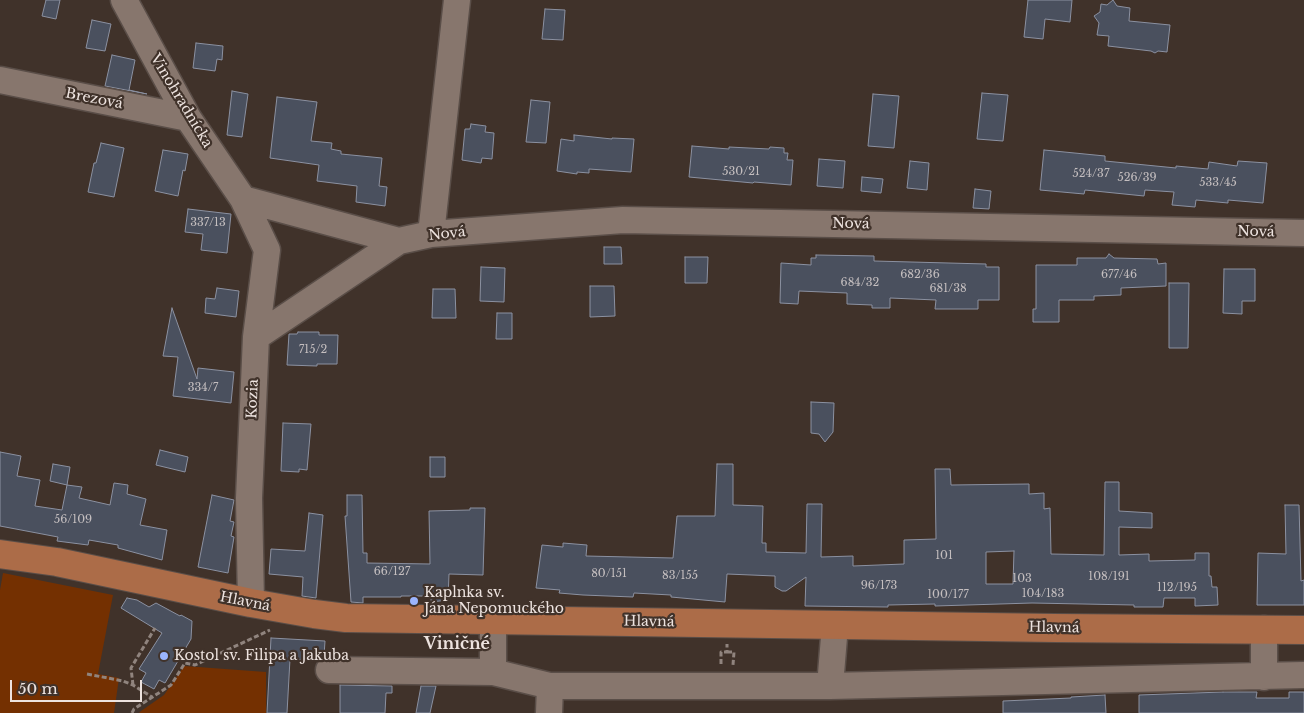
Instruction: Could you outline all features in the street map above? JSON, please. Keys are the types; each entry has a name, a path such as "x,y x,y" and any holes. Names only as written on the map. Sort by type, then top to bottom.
{"main road":[{"name":"Hlavná","path":"0,554 57,562 251,604 346,618 1304,630"}],"street":[{"name":"Vinohradnícka","path":"124,0 188,118 243,199"},
{"path":"431,234 457,0"},
{"name":"Brezová","path":"0,80 188,118"},
{"name":"Nová","path":"243,199 399,241"},
{"name":"Kozia","path":"243,199 266,250 256,337 249,498 251,604"},
{"name":"Nová","path":"256,337 399,241 431,234 623,220 1304,233"},
{"path":"493,672 494,621"},
{"path":"830,686 835,625"},
{"path":"1264,629 1264,677"},
{"path":"329,670 493,672 550,686 830,686 1304,675"},
{"path":"549,713 550,686"}],"path":[{"path":"133,685 131,668 155,628"},
{"path":"727,636 727,652"},
{"path":"721,652 727,652 734,652 734,667 721,666 721,652"},
{"path":"88,674 123,681 152,697"}],"shaded area":[{"path":"3,573 113,595 98,674 119,678 114,713 0,713 0,590"},
{"path":"184,666 266,672 266,713 139,713 164,695"}],"building":[{"path":"46,0 60,0 56,19 42,16"},
{"path":"1028,0 1072,0 1070,22 1045,19 1043,39 1024,37"},
{"path":"1113,0 1117,6 1130,8 1129,21 1170,25 1167,52 1158,51 1155,53 1108,46 1109,36 1097,35 1099,23 1094,16 1100,12 1101,4 1107,5"},
{"path":"545,9 565,10 563,40 542,39"},
{"path":"92,20 111,24 105,51 86,48"},
{"path":"196,43 223,46 222,60 217,59 215,71 193,68"},
{"path":"112,55 135,60 129,90 147,94 105,86"},
{"path":"232,91 248,94 242,137 227,135"},
{"path":"982,93 1008,95 1003,141 977,139"},
{"path":"873,94 899,96 894,148 868,146"},
{"path":"277,97 317,102 311,141 332,143 331,149 341,151 341,154 382,158 379,186 387,187 385,206 356,202 357,186 317,181 319,165 270,158"},
{"path":"531,100 550,102 546,143 526,142"},
{"path":"471,124 486,126 485,132 494,133 492,159 482,158 481,163 462,160 465,129 470,129"},
{"path":"574,135 634,139 631,172 589,169 589,173 577,172 577,174 557,171 561,139 574,141"},
{"path":"101,143 124,148 114,197 88,192 94,163 96,163"},
{"path":"692,146 729,149 729,147 784,148 784,153 788,153 787,160 793,160 791,185 689,177"},
{"path":"163,150 188,154 178,196 155,191"},
{"path":"1044,150 1105,156 1105,161 1176,168 1176,166 1208,169 1209,162 1237,166 1238,161 1267,163 1263,203 1228,200 1228,203 1196,200 1195,207 1172,205 1174,192 1145,190 1144,196 1085,190 1084,194 1040,190"},
{"path":"819,159 845,161 843,188 817,186"},
{"path":"910,161 929,163 927,190 907,188"},
{"path":"862,177 883,179 881,193 861,191"},
{"path":"975,189 991,191 989,209 973,208"},
{"path":"188,209 231,214 227,253 201,250 203,234 185,232"},
{"path":"604,247 621,247 622,264 604,264"},
{"path":"1109,254 1114,258 1157,259 1158,264 1166,263 1166,286 1121,288 1121,295 1094,296 1094,300 1059,300 1059,322 1033,322 1033,309 1036,309 1036,265 1077,265 1077,258 1106,258"},
{"path":"816,255 874,256 874,261 986,264 986,267 999,267 999,300 978,300 978,309 935,309 936,300 890,298 890,308 872,308 872,305 847,304 847,293 799,291 798,304 780,303 781,263 811,265 811,258 816,258"},
{"path":"685,257 708,257 707,283 685,283"},
{"path":"481,267 505,268 504,302 480,301"},
{"path":"1224,269 1255,269 1255,301 1242,301 1242,314 1223,313"},
{"path":"1169,283 1189,283 1188,348 1169,348"},
{"path":"590,286 614,286 615,316 590,317"},
{"path":"217,288 239,291 236,317 205,313 206,298 215,299"},
{"path":"433,289 455,289 456,318 432,318"},
{"path":"172,308 197,379 198,368 234,372 231,403 173,396 178,357 163,356"},
{"path":"497,313 512,313 512,339 496,339"},
{"path":"298,332 319,332 319,335 338,335 337,364 317,364 317,366 287,365 289,334 297,334"},
{"path":"811,402 834,403 833,432 825,442 819,434 811,433"},
{"path":"283,423 311,424 307,470 299,469 299,472 281,471"},
{"path":"160,450 188,457 185,472 156,465"},
{"path":"0,452 21,456 17,476 40,480 35,506 62,510 67,485 82,487 79,498 110,505 114,483 128,485 127,494 146,499 140,525 167,530 162,560 118,548 118,545 89,540 88,545 57,541 58,537 0,526"},
{"path":"430,457 445,457 445,477 430,477"},
{"path":"53,464 70,467 67,485 50,481"},
{"path":"717,464 733,464 733,505 763,506 762,543 766,543 766,552 806,553 807,504 822,504 821,557 853,556 853,566 904,564 904,540 936,539 935,469 950,469 951,485 1029,484 1029,494 1044,493 1044,509 1050,508 1051,554 1104,555 1105,482 1119,482 1119,511 1152,513 1152,528 1119,527 1119,555 1149,554 1149,561 1195,560 1195,553 1209,553 1209,576 1211,576 1212,587 1217,587 1218,605 1195,606 1195,598 1164,598 1163,607 1032,603 935,606 935,604 888,605 888,607 805,606 806,577 786,591 782,591 775,587 775,576 727,574 725,602 671,597 671,595 634,593 633,597 583,595 559,593 560,590 536,588 542,545 563,547 563,543 587,545 586,556 673,558 677,516 715,516","holes":["1014,551 1013,584 986,584 986,552"]},
{"path":"212,495 234,500 230,521 234,522 231,536 234,537 228,573 198,567"},
{"path":"347,495 362,495 363,553 367,553 367,563 430,564 429,511 485,508 483,575 449,574 448,600 431,602 431,596 401,596 363,597 363,603 351,602 345,516 347,516"},
{"path":"1285,505 1299,505 1301,581 1304,580 1304,605 1257,605 1258,553 1286,554"},
{"path":"309,513 323,515 316,598 302,596 303,577 269,574 271,549 305,551"},
{"name":"Kostol sv. Filipa a Jakuba","path":"127,598 137,600 149,607 156,603 192,621 191,639 165,683 159,680 154,689 141,682 146,673 139,669 162,633 121,608"},
{"path":"271,638 325,641 324,656 317,661 290,659 287,713 267,713"},
{"path":"340,685 392,686 392,693 386,693 385,713 340,713"},
{"path":"421,686 436,686 430,713 416,713"},
{"path":"1257,692 1256,698 1289,698 1289,692 1304,692 1304,713 1139,713 1139,695"},
{"path":"1105,695 1106,713 1003,713 1003,701"}],"place":[{"name":"Kaplnka sv. Jána Nepomuckého","path":"414,601"},
{"name":"Kostol sv. Filipa a Jakuba","path":"164,656"}],"district":[{"name":"Viničné","path":"457,644"}]}
